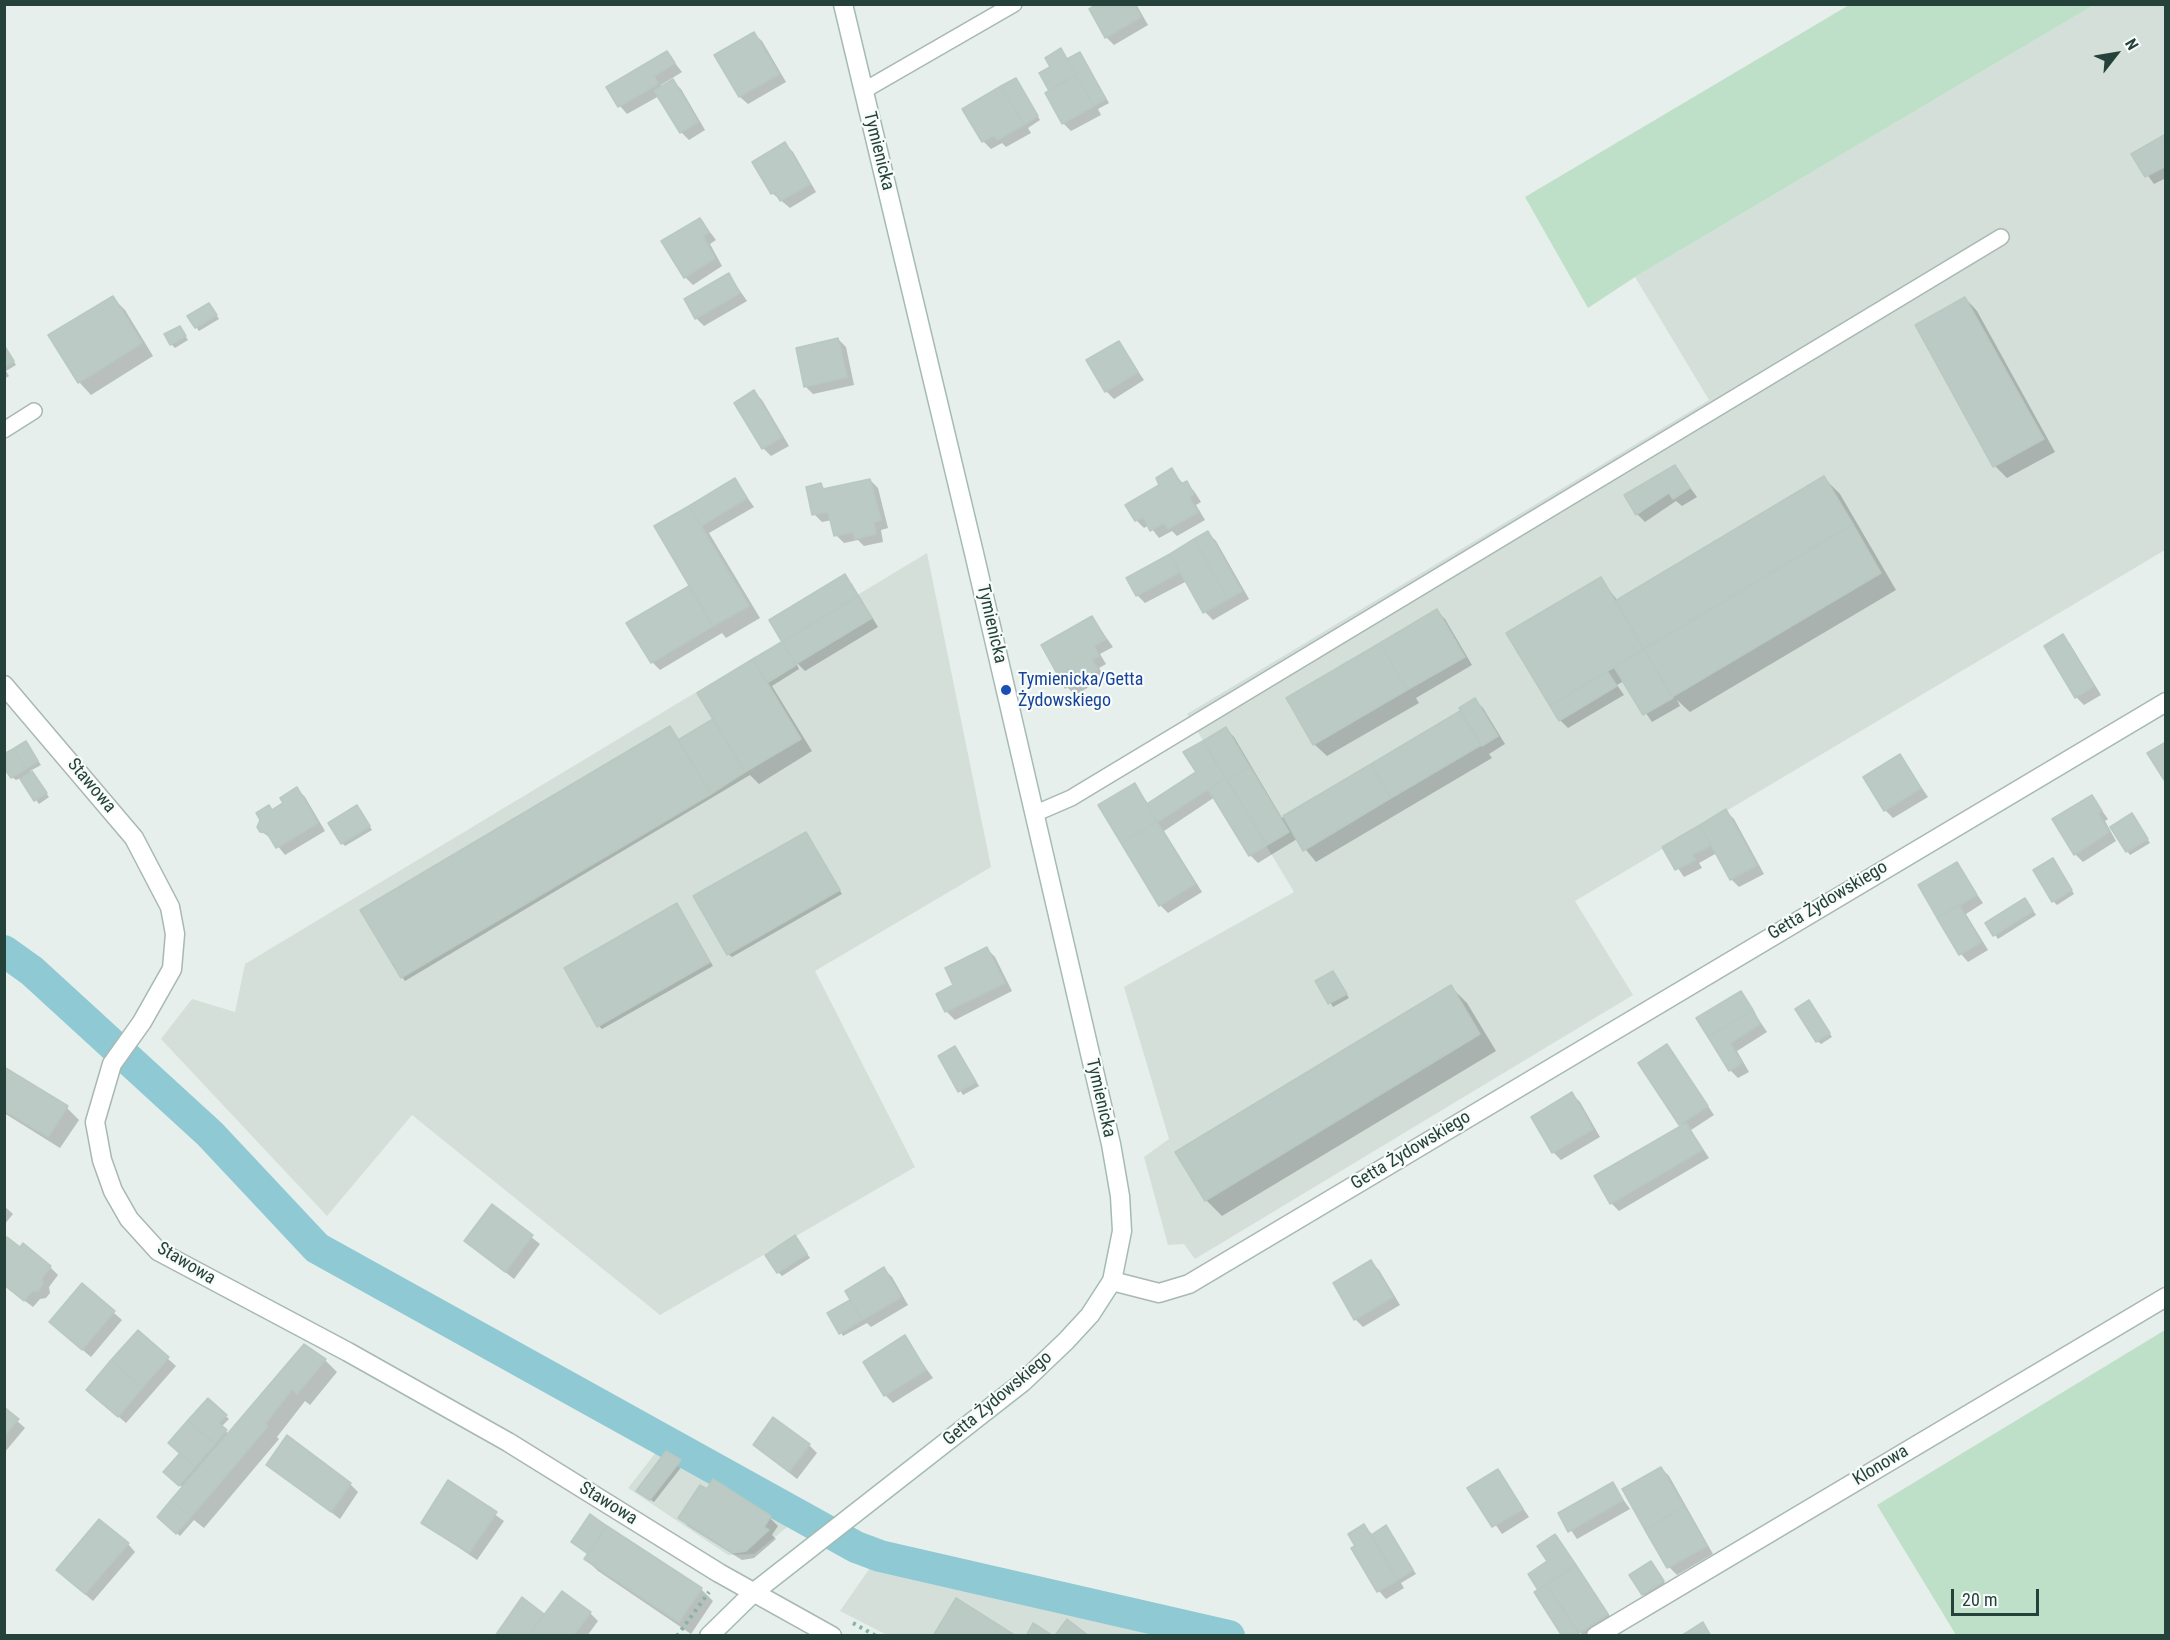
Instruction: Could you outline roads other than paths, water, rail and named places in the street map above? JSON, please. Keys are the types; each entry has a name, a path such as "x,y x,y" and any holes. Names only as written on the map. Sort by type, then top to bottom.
{"street":[{"name":"Tymienicka","path":"843,4 975,552 1120,1196 1122,1231 1112,1281"},
{"name":"Stawowa","path":"4,685 134,838 170,907 175,934 172,969 142,1022 112,1064 95,1122 102,1160 113,1191 129,1219 158,1251 348,1352 508,1442 753,1593"},
{"name":"Getta Żydowskiego","path":"709,1635 753,1593 1023,1382 1090,1316 1112,1281 1159,1293 1189,1284 2166,702"},
{"name":"Klonowa","path":"1596,1635 2166,1297"},
{"path":"753,1593 832,1635"}],"lane":[{"path":"863,91 1014,4"},
{"path":"1034,814 1071,798 2001,237"},
{"path":"4,430 34,411"}],"waterway":[{"path":"4,951 32,971 210,1134 317,1248 856,1547 880,1556 1229,1636"}],"place":[{"name":"Tymienicka/Getta Żydowskiego","path":"1006,690"}]}
